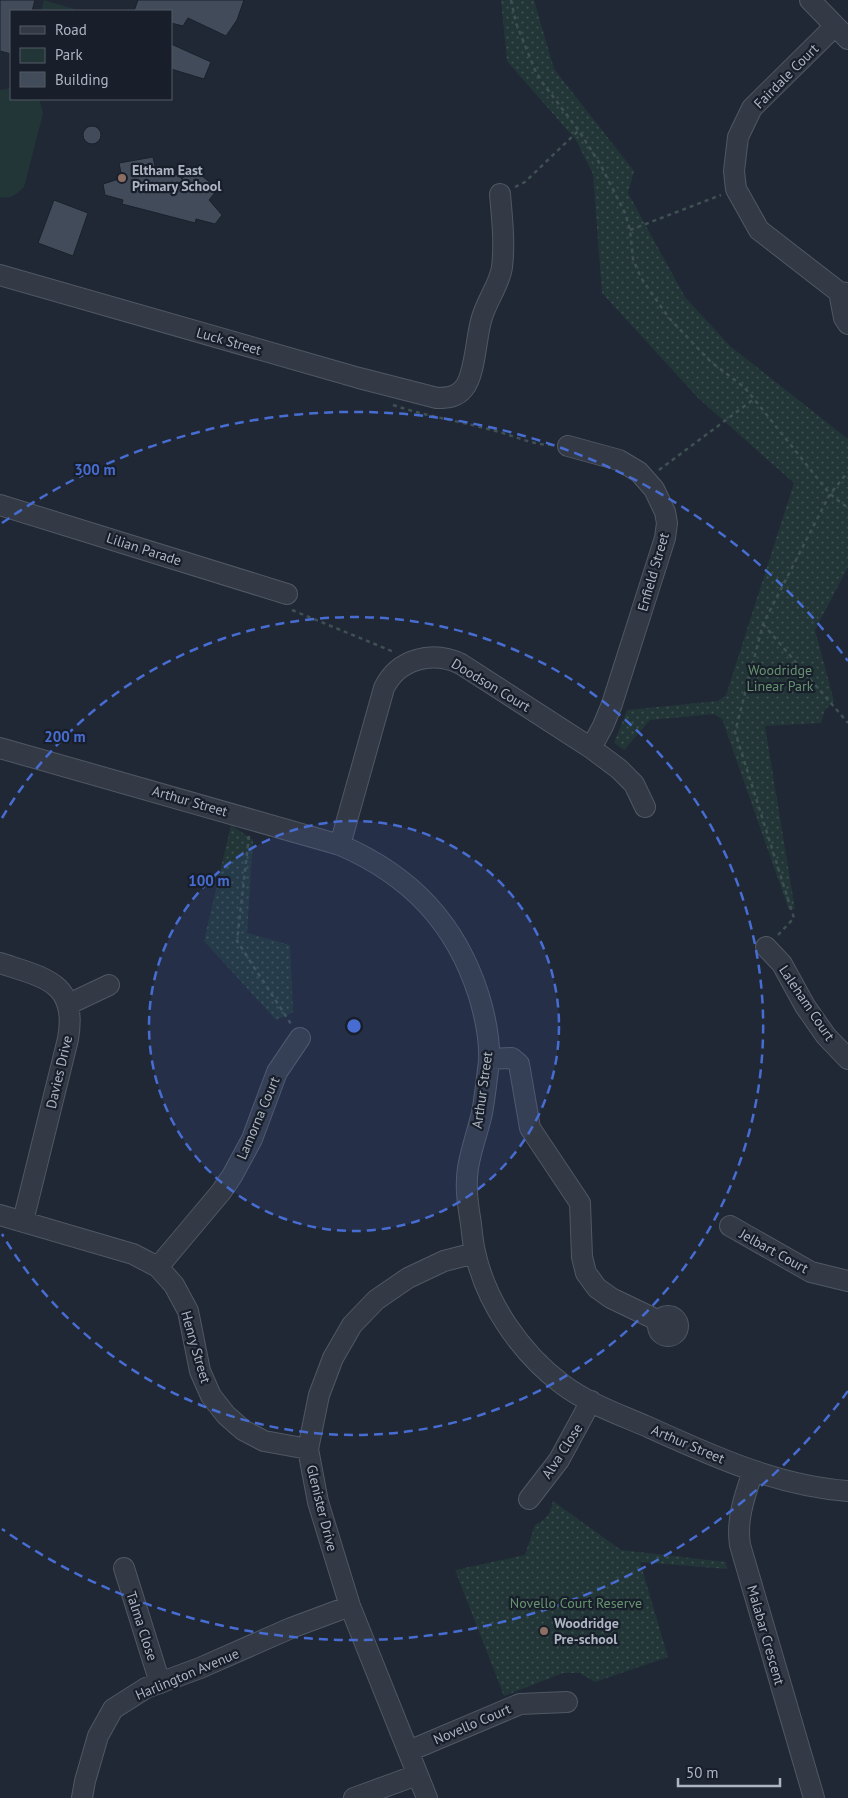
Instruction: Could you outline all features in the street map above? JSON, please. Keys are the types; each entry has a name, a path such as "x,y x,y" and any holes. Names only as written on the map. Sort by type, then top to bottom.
{"street":[{"path":"810,0 842,32"},
{"name":"Fairdale Court","path":"842,32 752,108 738,137 734,171 736,189 759,230 844,292 844,318 848,324"},
{"name":"Luck Street","path":"0,276 360,378 437,398 448,398 458,394 466,386 470,377 481,319 502,269 503,224 500,194"},
{"name":"Enfield Street","path":"568,446 619,460 639,472 647,479 661,501 667,523 663,546 612,704 591,748"},
{"name":"Lilian Parade","path":"0,505 287,601"},
{"name":"Doodson Court","path":"340,845 384,688 392,674 407,663 431,657 454,660 470,669 591,748 626,775 640,794 645,807"},
{"name":"Arthur Street","path":"0,748 340,845 363,855 412,887 448,929 464,956 475,982 482,1008 489,1059 482,1113 468,1168 466,1196 475,1253 484,1282 498,1312 517,1339 540,1364 563,1384 591,1401 670,1437 753,1471 785,1481 848,1491"},
{"name":"Laleham Court","path":"766,947 782,964 805,1006 826,1036 848,1059"},
{"path":"0,963 53,983 69,1004 108,985"},
{"name":"Davies Drive","path":"23,1221 68,1039 70,1023 69,1004"},
{"name":"Lamorna Court","path":"158,1267 221,1192 232,1176 252,1139 277,1072 300,1038"},
{"path":"489,1059 512,1058 519,1064 530,1128 580,1203 582,1257 586,1273 597,1288 611,1298 659,1320"},
{"name":"Henry Street","path":"0,1214 133,1254 158,1267 174,1285 188,1311 200,1371 211,1396 226,1415 243,1430 264,1441 308,1448"},
{"name":"Jelbart Court","path":"730,1226 811,1272 848,1281"},
{"name":"Glenister Drive","path":"427,1798 350,1606 318,1502 308,1448 319,1395 333,1358 352,1325 376,1300 408,1278 444,1261 475,1253"},
{"name":"Alva Close","path":"529,1498 559,1460 591,1401"},
{"name":"Malabar Crescent","path":"753,1471 739,1519 740,1545 814,1798"},
{"name":"Talma Close","path":"124,1568 160,1683"},
{"name":"Harlington Avenue","path":"82,1798 98,1736 112,1709 146,1688 200,1668 291,1628 350,1606"},
{"name":"Novello Court","path":"409,1751 520,1704 567,1702"},
{"path":"354,1798 417,1775"}],"path":[{"path":"511,0 516,23 535,70 579,131 600,164 619,201 630,230 630,246 641,278 669,318 711,362 744,388 830,494 848,508"},
{"path":"500,194 525,182 579,131"},
{"path":"630,230 736,189"},
{"path":"656,472 754,399"},
{"path":"766,947 794,918 735,732 763,624 830,494 848,472"},
{"path":"287,601 394,652 389,658"},
{"path":"763,624 848,723"},
{"path":"249,836 237,941 300,1038"}],"green space":[{"path":"44,0 74,9 74,10 41,10"},
{"name":"Woodridge Linear Park","path":"501,0 534,0 554,69 634,171 628,193 685,297 730,346 848,439 848,567 815,630 834,701 825,710 821,723 765,726 795,909 789,910 722,719 714,714 650,720 624,750 614,743 627,710 718,701 726,695 794,483 698,398 602,293 593,174 576,140 507,61"},
{"path":"10,88 10,100 38,100 43,114 24,187 13,196 7,198 0,197 0,90"},
{"path":"231,825 253,840 247,933 290,945 293,1012 276,1020 204,941"},
{"name":"Novello Court Reserve","path":"553,1501 621,1550 726,1562 727,1569 640,1562 668,1657 595,1682 580,1673 563,1673 504,1696 455,1570 525,1555 535,1525 547,1516"}],"building":[{"path":"0,0 35,0 32,10 10,10 10,54 0,51"},
{"path":"138,0 244,0 237,20 226,36 188,18 183,26 172,23 172,10 134,10"},
{"path":"172,44 211,62 204,79 172,69"},
{"path":"92,126 98,129 101,135 98,141 92,144 86,141 83,135 86,129"},
{"path":"153,157 156,171 170,169 182,179 191,167 218,189 209,200 222,215 215,224 196,219 195,223 122,204 123,200 105,195 103,184 122,178 119,163"},
{"path":"54,200 88,213 73,256 38,243"}],"place":[{"name":"Eltham East Primary School","path":"122,178"},
{"name":"Woodridge Pre-school","path":"544,1631"}]}
